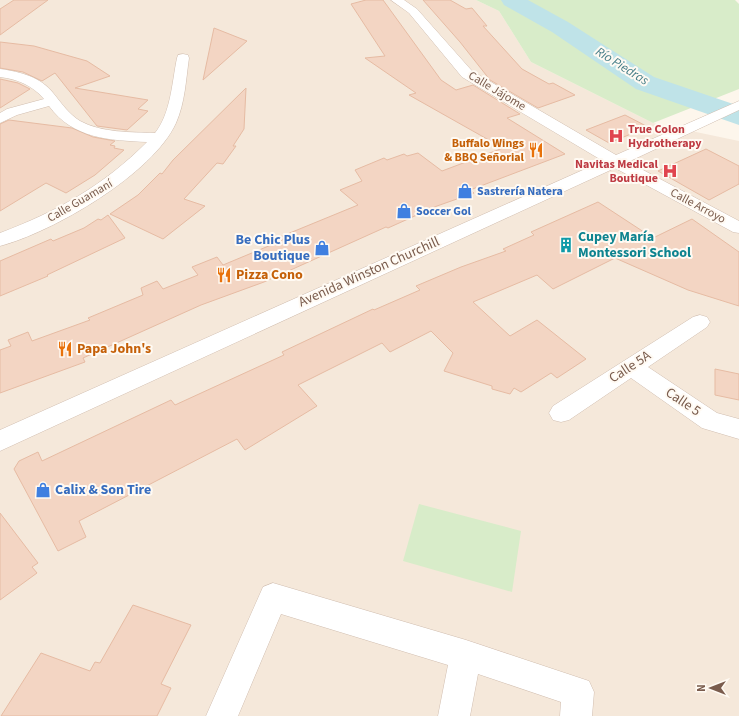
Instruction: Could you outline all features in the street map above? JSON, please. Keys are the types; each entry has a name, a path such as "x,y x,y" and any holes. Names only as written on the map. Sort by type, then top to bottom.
{"street":[{"name":"Calle Jájome","path":"396,0 413,11 467,74 615,161"},
{"name":"Calle Guamaní","path":"0,240 64,212 107,187 135,165 159,138 171,118 183,58"},
{"path":"0,73 23,78 39,86 62,115 77,125 103,133 159,138"},
{"path":"0,119 12,112 52,101"},
{"name":"Avenida Winston Churchill","path":"0,440 739,105"},
{"name":"Calle Arroyo","path":"615,161 739,228"},
{"name":"Calle 5A","path":"561,413 700,322"},
{"name":"Calle 5","path":"631,367 710,421 739,429"},
{"path":"222,716 273,597 466,655 578,692 576,716"},
{"path":"454,716 466,655"}],"shaded area":[{"path":"0,0 476,0 499,11 531,62 653,123 739,141 739,716 0,716"}],"green space":[{"path":"476,0 735,0 739,4 739,89 653,123 531,62 499,11"},
{"path":"419,504 521,531 512,592 403,561"}],"building":[{"path":"14,0 48,0 0,35 0,9"},
{"path":"366,0 383,0 441,80 456,90 473,85 520,114 507,118 565,154 470,190 474,193 437,206 388,228 386,227 264,282 201,305 83,358 85,362 0,393 0,350 11,346 8,340 28,332 32,341 90,320 88,318 143,295 141,288 157,281 163,289 198,275 192,267 217,257 223,265 283,240 280,237 358,205 340,190 362,181 355,170 384,158 387,160 404,154 407,156 418,153 442,171 503,148 409,95 416,93 365,58 385,56 351,4"},
{"path":"423,0 450,0 466,9 472,8 487,26 483,26 522,69 549,84 553,83 575,95 538,108 490,80 460,42"},
{"path":"214,28 247,41 203,80"},
{"path":"0,42 34,46 87,61 110,76 75,88 148,100 138,109 148,111 127,130 97,126 55,73 42,81 23,72 0,68"},
{"path":"0,79 18,83 30,89 0,108"},
{"path":"246,88 244,129 233,146 236,146 223,164 217,163 184,199 205,206 163,239 110,214 138,195 160,173 162,174 173,160"},
{"path":"625,115 648,127 609,143 586,130"},
{"path":"9,120 72,128 93,137 115,141 110,145 115,146 114,148 124,150 95,175 66,193 46,183 0,211 0,124"},
{"path":"706,149 739,166 739,184 709,200 658,171"},
{"path":"598,202 653,238 692,219 739,252 739,306 688,290 615,258 553,289 537,275 473,302 510,336 537,320 586,359 557,378 551,373 521,392 514,388 510,394 492,389 492,386 444,371 453,353 431,331 390,352 382,343 298,385 317,406 245,450 237,439 79,521 86,537 58,551 14,469 19,461 38,452 42,461 171,400 175,405 284,355 282,352 373,309 374,310 420,290 416,286 461,267 506,251 503,249 534,235 531,232"},
{"path":"108,215 125,238 47,275 48,276 0,296 0,261 51,239 53,241 84,228 98,219 101,220"},
{"path":"715,369 739,374 739,400 715,395"},
{"path":"0,513 38,563 32,567 37,573 0,600"},
{"path":"133,605 191,625 161,684 171,688 157,716 1,716 41,653 90,671 95,662 100,663"}],"waterway":[{"name":"Río Piedras","path":"512,0 560,27 645,83 739,116"}],"place":[{"name":"True Colon Hydrotherapy","path":"616,136"},
{"name":"Buffalo Wings & BBQ Señorial","path":"536,150"},
{"name":"Navitas Medical Boutique","path":"670,171"},
{"name":"Sastrería Natera","path":"465,191"},
{"name":"Soccer Gol","path":"404,211"},
{"name":"Cupey María Montessori School","path":"566,245"},
{"name":"Be Chic Plus Boutique","path":"322,248"},
{"name":"Pizza Cono","path":"224,275"},
{"name":"Papa John's","path":"65,349"},
{"name":"Calix & Son Tire","path":"43,490"}]}
